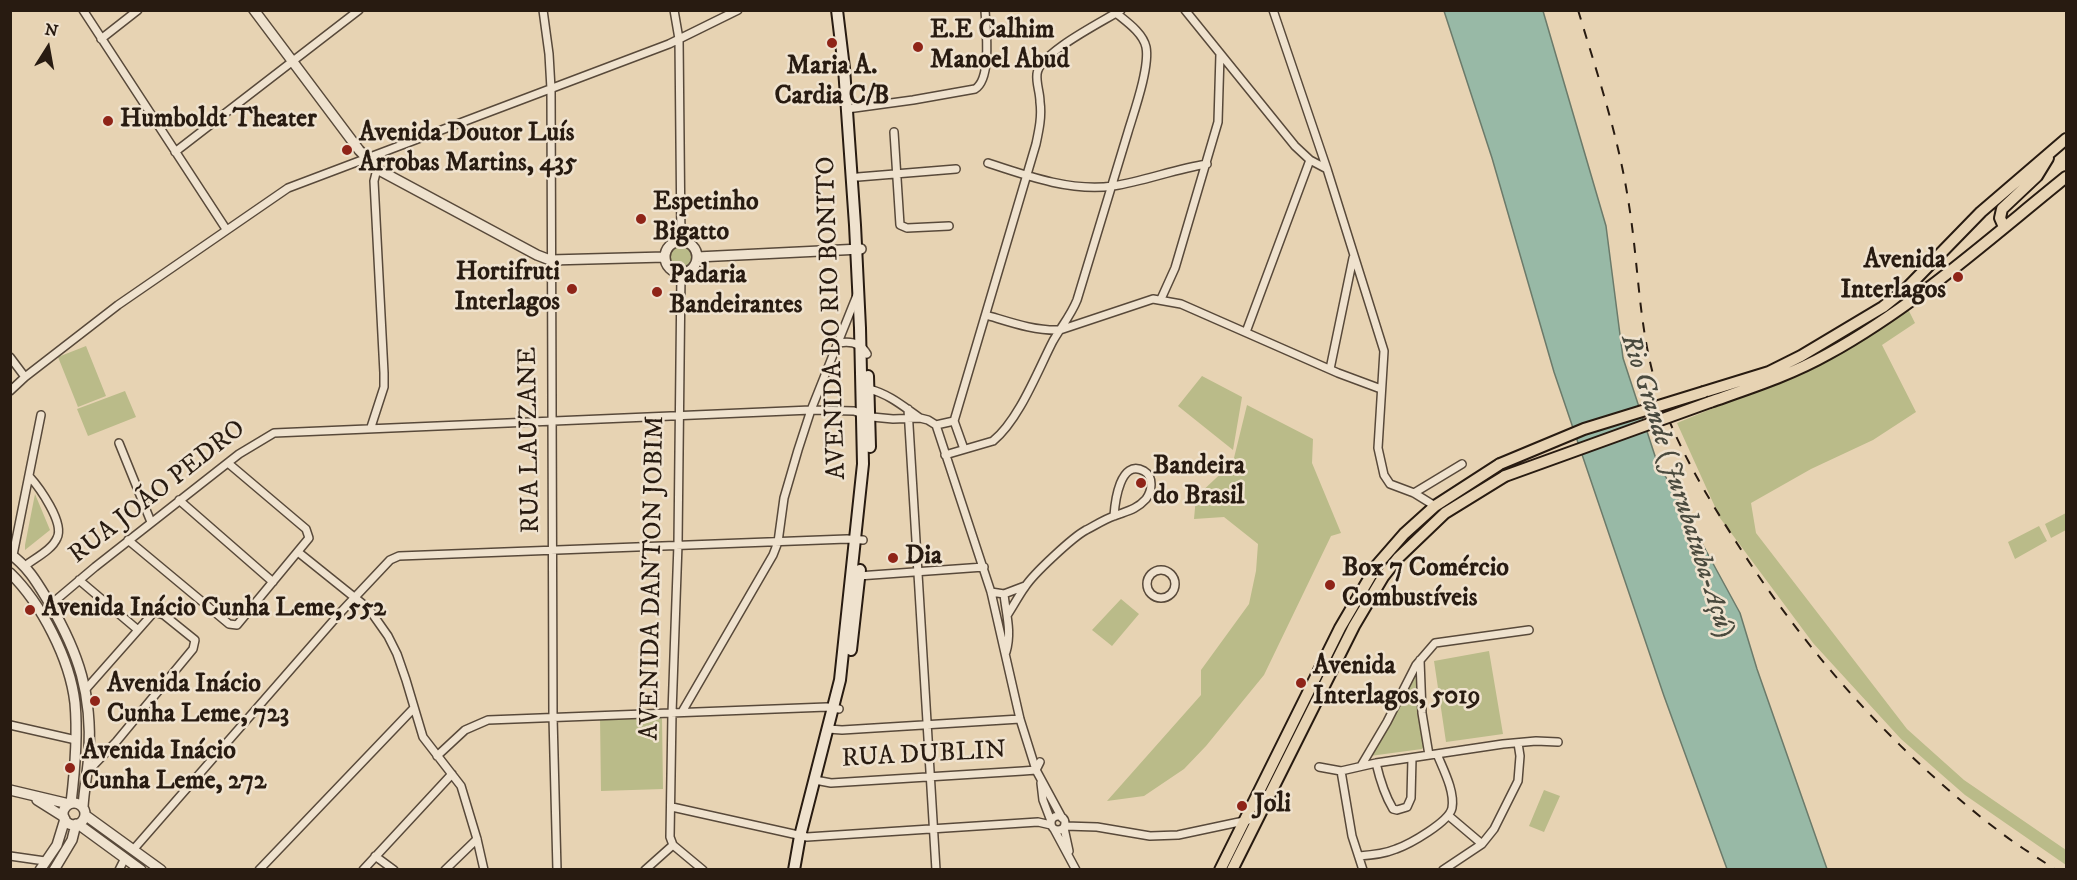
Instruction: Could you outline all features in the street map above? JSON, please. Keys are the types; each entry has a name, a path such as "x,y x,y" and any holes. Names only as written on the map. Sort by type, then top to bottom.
{"main road":[{"name":"AVENIDA DO RIO BONITO","path":"837,10 858,177 858,293 869,389 866,415"},
{"name":"AVENIDA DO RIO BONITO","path":"794,870 853,636 859,540 870,460 843,10"},
{"path":"1232,870 1354,626 1383,577 1398,558 1445,513 1505,476 1769,372 1802,356 1883,307 1908,287 1981,212 2067,139"},
{"path":"2004,227 2000,218 2002,209 2037,176 2055,148"},
{"path":"1220,870 1355,602 1377,565 1404,534 1435,506 1500,464 1584,429 1789,373 1828,354 1909,303 2067,177"},
{"name":"AVENIDA DO RIO BONITO","path":"801,870 803,837"}],"street":[{"path":"83,10 226,229"},
{"path":"101,39 138,10"},
{"path":"254,10 377,169 550,260 665,257"},
{"path":"174,152 359,10"},
{"name":"RUA LAUZANE","path":"543,10 551,89 553,717 557,870"},
{"path":"674,10 679,39 681,241"},
{"path":"10,392 25,377 118,305 288,188 368,160 679,39 738,10"},
{"path":"850,108 913,100 975,89 980,86 985,76 985,10"},
{"path":"1185,10 1295,146 1310,160 1327,169"},
{"path":"1273,10 1327,169 1384,351 1378,448 1384,475 1390,484 1414,493 1435,506"},
{"path":"945,455 993,441 999,436 1021,404 1077,300 1142,84 1147,48 1139,33 1119,12 1055,50 1039,66 1037,85 1041,121 1036,144 954,421 964,449"},
{"path":"1161,299 1175,268 1218,122 1220,54"},
{"path":"894,132 900,225 907,228 949,226"},
{"path":"1246,332 1310,160"},
{"path":"988,163 1027,175 1081,186 1112,186 1207,164"},
{"path":"371,427 384,387 374,181 377,169"},
{"path":"858,177 956,169"},
{"path":"681,241 690,244 697,256 694,266 681,273 668,266 665,257 668,248 681,241"},
{"path":"697,256 858,249"},
{"path":"1330,369 1353,258"},
{"name":"AVENIDA DANTON JOBIM","path":"673,845 670,837 678,544 681,273"},
{"path":"682,712 762,577 778,542 784,498 811,410 858,293"},
{"path":"986,315 1028,328 1047,331 1060,330 1153,299 1161,299 1181,304 1381,389"},
{"path":"839,343 852,342 864,350"},
{"path":"10,357 25,377"},
{"path":"869,389 878,391 920,418 936,425 984,567 1020,719 1027,731 1036,770 1062,818 1076,869 1070,870"},
{"path":"908,409 936,870"},
{"name":"RUA JOÃO PEDRO","path":"50,605 179,500 256,442 274,432 811,410 854,411 866,415 920,418"},
{"path":"41,415 12,555 25,566 68,636 86,689 89,723 82,821 77,824 72,840 54,870"},
{"path":"936,425 954,421"},
{"path":"119,443 151,522"},
{"path":"128,540 230,624 235,626 239,624 309,538 306,529 228,464"},
{"path":"1414,493 1462,464"},
{"path":"1008,614 1025,586 1074,538 1114,516 1131,511 1146,498 1150,492 1151,481 1144,471 1134,468 1129,470 1122,479 1116,498 1114,516"},
{"path":"25,566 52,545 58,537 59,529 40,488 29,476"},
{"path":"179,500 273,582"},
{"path":"133,850 381,567 399,556 678,544 859,540"},
{"path":"298,552 369,609 388,636 397,654 423,737 461,786 484,870"},
{"path":"856,576 984,567"},
{"path":"1157,571 1168,573 1173,578 1173,591 1169,596 1156,597 1148,589 1148,578 1157,571"},
{"path":"10,573 21,583 36,605 57,642 75,700 76,740 75,776 70,804 64,808 64,818 57,845 42,865 10,856"},
{"path":"79,580 138,630"},
{"path":"993,603 1004,594 1025,586"},
{"path":"991,592 1004,594"},
{"path":"1004,594 1008,614 1008,644 1005,654"},
{"path":"86,689 154,612 159,613 192,636 195,644 193,649 123,734 86,773"},
{"path":"1361,766 1420,660 1435,643 1529,630"},
{"path":"1359,856 1382,854 1397,849 1420,837 1449,816 1452,809 1450,791 1433,754 1420,701 1420,660"},
{"path":"437,756 465,730 488,720 836,708"},
{"path":"260,870 413,709"},
{"path":"831,729 1020,719"},
{"path":"10,725 76,740"},
{"path":"1319,767 1341,771 1433,754 1518,743 1558,742"},
{"path":"1443,870 1482,844 1494,829 1518,781 1520,756 1518,743"},
{"path":"1376,763 1382,789 1388,801 1393,809 1403,809 1407,807 1411,798 1412,758"},
{"path":"1036,770 1040,762"},
{"name":"RUA DUBLIN","path":"818,781 831,783 1036,770"},
{"path":"1341,771 1352,836 1363,870"},
{"path":"363,870 452,774"},
{"path":"52,799 67,790 75,776"},
{"path":"1040,780 1043,800 1052,825 1071,856"},
{"path":"10,790 78,804 161,870"},
{"path":"24,794 44,803 69,823 77,824 141,870"},
{"path":"672,807 803,837 1038,822 1052,825 1059,830 1064,827 1097,827 1149,836 1178,835 1258,818"},
{"path":"1449,816 1482,844"},
{"path":"1052,825 1055,817 1062,818"},
{"path":"445,870 477,839"},
{"path":"645,870 673,845 704,870"},
{"path":"375,856 394,870"},
{"path":"119,870 125,858"}],"shaded area":[{"path":"1444,11 1543,11 1606,226 1623,358 1656,459 1740,613 1757,669 1827,869 1727,869 1664,696 1554,372 1492,158"},
{"path":"677,246 685,246 692,253 692,261 685,268 677,268 670,261 670,253"},
{"path":"1908,309 1915,323 1882,345 1916,412 1873,440 1811,469 1751,503 1756,533 1907,729 1964,780 2066,850 2066,865 1965,795 1901,739 1813,643 1720,518 1677,423 1801,372"},
{"path":"86,346 106,396 78,407 58,357"},
{"path":"1202,376 1242,397 1233,450 1178,406"},
{"path":"125,391 136,417 88,436 77,409"},
{"path":"1247,405 1313,439 1312,463 1341,533 1331,536 1264,675 1206,746 1184,769 1144,796 1107,801 1201,695 1201,670 1249,604 1256,571 1258,544 1224,517 1194,519 1196,497 1233,462"},
{"path":"35,494 50,530 25,550 25,545"},
{"path":"2066,513 2066,530 2051,538 2045,524"},
{"path":"2039,526 2047,541 2015,559 2008,542"},
{"path":"1121,599 1139,614 1112,646 1092,630"},
{"path":"1489,651 1503,734 1446,742 1434,661"},
{"path":"1416,674 1418,712 1425,744 1422,749 1370,756 1391,723"},
{"path":"658,715 662,719 663,789 601,791 600,717"},
{"path":"1544,790 1560,796 1544,832 1529,826"}],"railway":[{"path":"1578,10 1624,175 1651,368 1673,430 1701,484 1761,579 1821,659 1853,696 1888,733 1961,801 2007,837 2056,870"}],"place":[{"name":"Maria A. Cardia C/B","path":"832,43"},
{"name":"E.E Calhim Manoel Abud","path":"918,47"},
{"name":"Humboldt Theater","path":"108,121"},
{"name":"Avenida Doutor Luís Arrobas Martins, 435","path":"347,150"},
{"name":"Espetinho Bigatto","path":"641,219"},
{"name":"Avenida Interlagos","path":"1958,277"},
{"name":"Hortifruti Interlagos","path":"572,289"},
{"name":"Padaria Bandeirantes","path":"657,292"},
{"name":"Bandeira do Brasil","path":"1141,483"},
{"name":"Dia","path":"893,558"},
{"name":"Box 7 Comércio Combustíveis","path":"1330,585"},
{"name":"Avenida Inácio Cunha Leme, 552","path":"30,610"},
{"name":"Avenida Interlagos, 5019","path":"1301,683"},
{"name":"Avenida Inácio Cunha Leme, 723","path":"95,701"},
{"name":"Avenida Inácio Cunha Leme, 272","path":"70,768"},
{"name":"Joli","path":"1242,806"}],"water label":[{"name":"Rio Grande (Jurubatuba-Açú)","path":"1676,486"}]}
